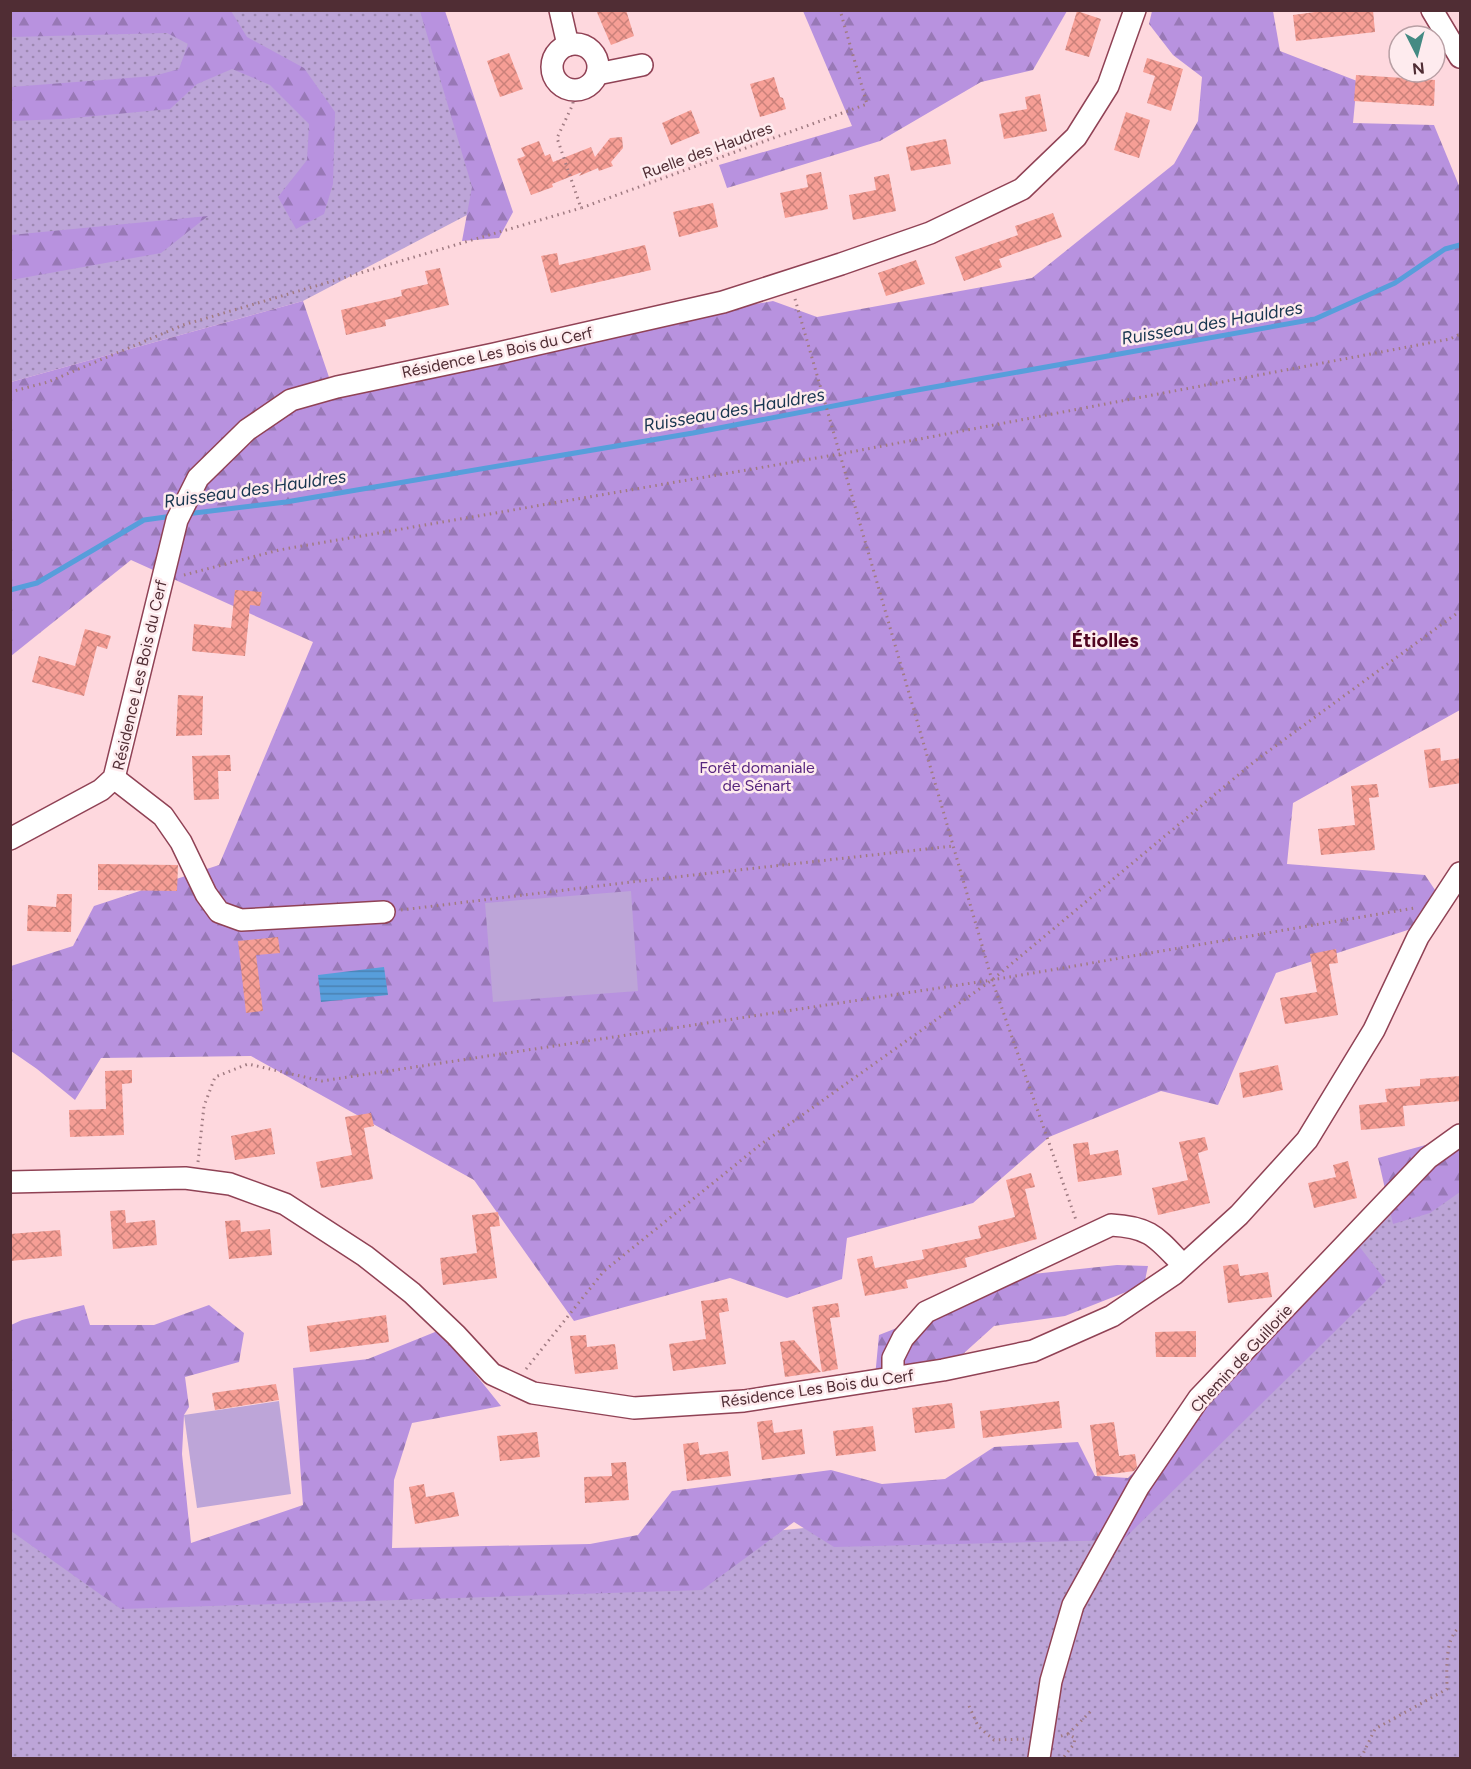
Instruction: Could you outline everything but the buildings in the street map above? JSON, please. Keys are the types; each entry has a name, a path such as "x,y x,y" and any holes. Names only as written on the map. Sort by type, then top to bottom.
{"street":[{"path":"560,10 568,45"},
{"name":"Résidence Les Bois du Cerf","path":"10,839 101,790 114,778 179,515 198,478 247,430 291,400 337,387 723,302 930,233 1022,189 1076,137 1108,86 1135,10"},
{"path":"1432,10 1461,57"},
{"path":"580,43 593,51 597,58 597,74 594,81 580,90 565,88 553,76 552,59 557,51 568,45 580,43"},
{"path":"597,74 642,65"},
{"path":"114,778 163,816 181,842 206,894 219,912 240,920 384,912"},
{"name":"Résidence Les Bois du Cerf","path":"10,1182 185,1178 230,1184 285,1204 364,1256 404,1287 456,1335 492,1374 533,1393 634,1408 744,1401 943,1370 1033,1351 1112,1316 1174,1274 1239,1215 1307,1140 1374,1030 1418,937 1461,873"},
{"name":"Chemin de Guillorie","path":"1039,1758 1051,1681 1073,1605 1139,1486 1199,1398 1428,1158 1461,1135"},
{"path":"893,1378 893,1358 903,1338 926,1312 1111,1225 1131,1226 1154,1235 1184,1265"}],"path":[{"name":"Ruelle des Haudres","path":"581,208 867,104 840,10"},
{"path":"10,392 48,382 183,325 581,208 557,138 573,104 573,90"},
{"path":"789,281 993,980 1082,1238"},
{"path":"161,581 279,550 840,454 1450,339 1461,334"},
{"path":"514,1384 604,1271 760,1145 993,980 1255,761 1461,611"},
{"path":"384,912 953,846"},
{"path":"196,1180 204,1106 215,1077 248,1064 322,1081 993,980 1440,903"},
{"path":"1361,1758 1375,1729 1447,1689 1447,1653 1456,1630 1461,1627"},
{"path":"1068,1734 1092,1710"}],"shaded area":[{"path":"11,11 432,11 488,204 303,301 11,382"},
{"path":"631,891 638,991 493,1002 485,903"},
{"path":"1460,1144 1460,1758 11,1758 10,1449 186,1564 353,1574 1129,1495 1220,1386 1446,1154"},
{"path":"279,1401 291,1494 197,1508 184,1415"}],"green space":[{"path":"10,11 231,11 247,37 304,68 335,112 333,184 324,214 296,229 278,197 307,160 309,124 270,85 232,69 197,84 170,109 63,119 11,121 11,87 154,76 179,69 188,44 167,33 11,37"},
{"path":"420,11 445,11 513,212 499,238 462,241 472,187"},
{"path":"803,11 1067,11 1033,70 981,82 880,141 727,188 719,165 852,126"},
{"name":"Forêt domaniale de Sénart","path":"1152,11 1273,11 1280,51 1357,81 1353,123 1434,125 1460,188 1460,710 1293,803 1287,864 1425,875 1443,902 1423,925 1276,973 1218,1105 1161,1091 1049,1137 973,1203 847,1238 842,1279 787,1298 730,1278 574,1321 474,1180 251,1056 101,1058 75,1100 11,1051 11,966 73,946 94,906 219,865 313,642 131,560 11,656 11,382 303,301 330,380 773,301 817,317 1032,278 1174,164 1198,121 1202,77 1173,55 1149,24"},
{"path":"208,216 161,253 11,280 11,235"},
{"path":"1460,1131 1460,1192 1430,1213 1393,1224 1378,1158 1455,1137"},
{"path":"1352,1237 1386,1281 1123,1540 834,1547 794,1522 702,1590 121,1609 11,1531 11,1325 22,1320 84,1305 90,1325 154,1325 209,1305 244,1333 239,1362 185,1377 189,1407 184,1415 182,1454 191,1543 303,1505 293,1368 368,1359 440,1330 501,1406 412,1423 394,1480 392,1548 590,1544 638,1535 672,1491 831,1470 882,1484 945,1479 994,1447 1078,1442 1095,1476 1128,1478 1317,1288"},
{"path":"1117,1265 1148,1266 1144,1285 1065,1316 994,1326 963,1354 875,1377 879,1335 1033,1274"}],"water":[{"path":"384,967 388,995 321,1002 318,975"}],"waterway":[{"name":"Ruisseau des Hauldres","path":"186,514 286,502 693,433 906,392 1315,319 1395,283 1445,249 1460,245"},
{"name":"Ruisseau des Hauldres","path":"10,590 37,583 144,520 173,516"}],"district":[{"name":"Étiolles","path":"1105,640"}]}
